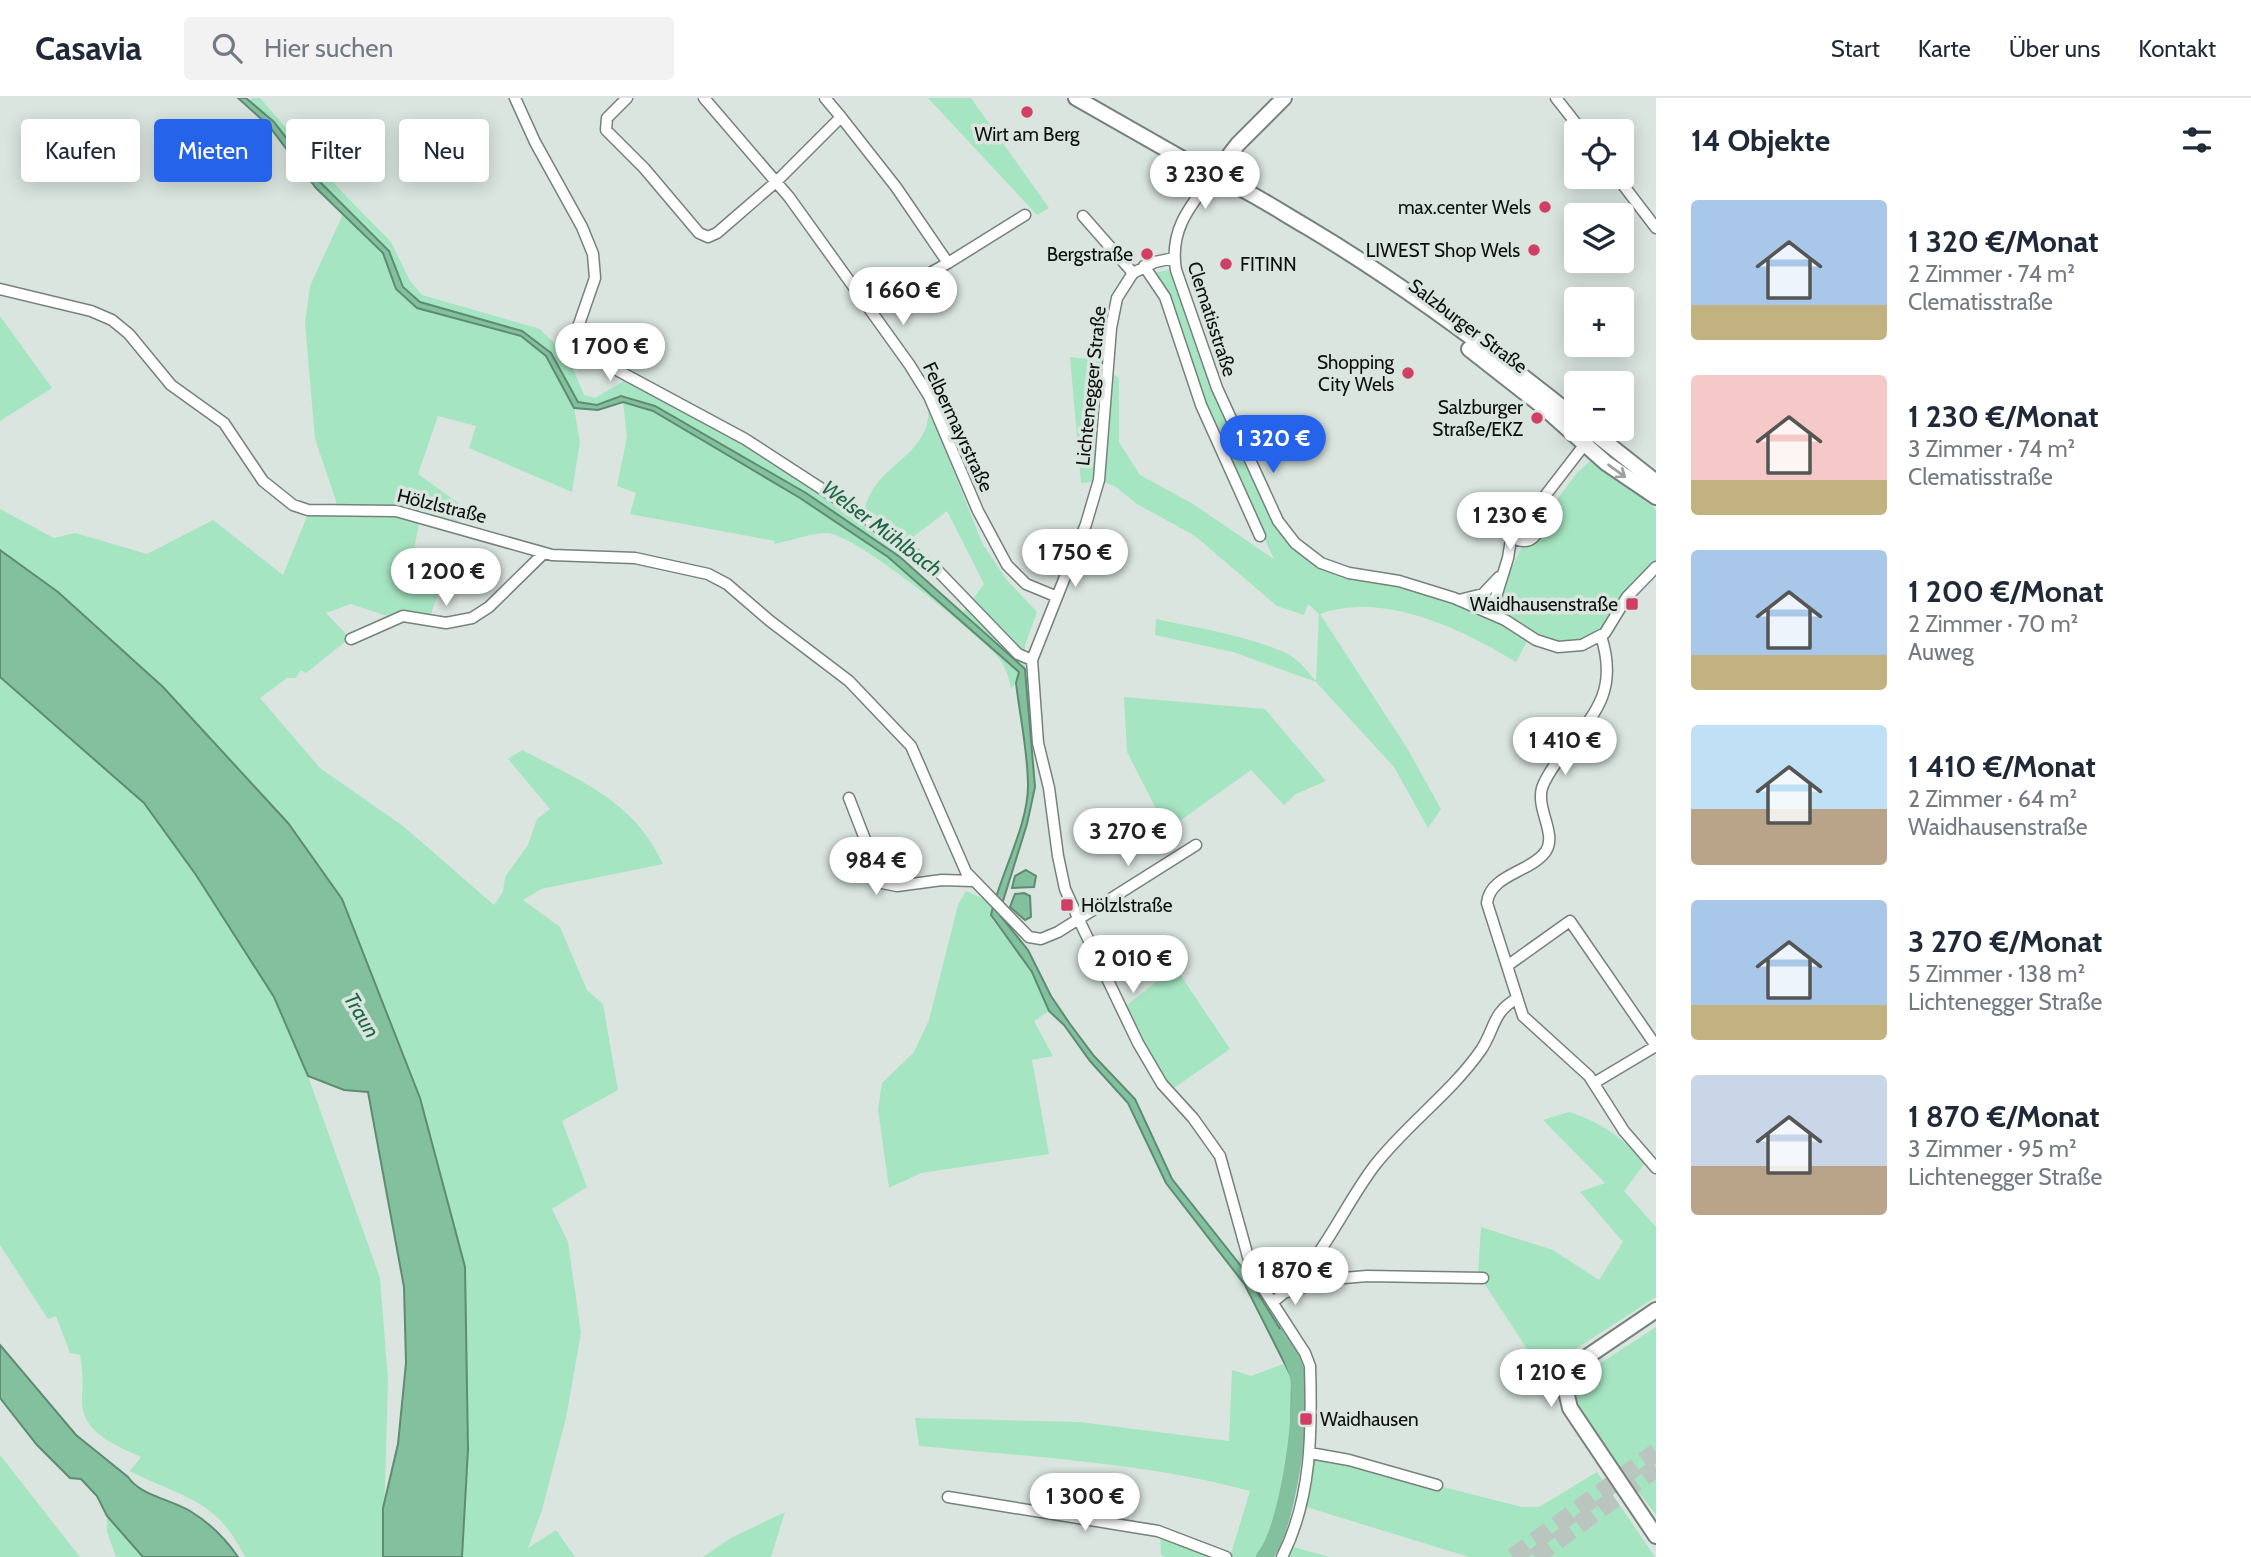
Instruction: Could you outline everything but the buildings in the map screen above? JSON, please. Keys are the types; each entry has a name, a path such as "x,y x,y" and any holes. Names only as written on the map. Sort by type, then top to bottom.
{"main road":[{"name":"Salzburger Straße","path":"1076,98 1213,176 1236,185 1352,255 1564,410"},
{"path":"1213,176 1238,144 1283,98"},
{"name":"Salzburger Straße","path":"1213,176 1233,194 1336,255 1463,344 1564,420"},
{"name":"Salzburger Straße","path":"1594,441 1656,497"},
{"name":"Salzburger Straße","path":"1596,441 1656,482"},
{"path":"1656,1310 1575,1365 1563,1383 1570,1408 1656,1536"}],"street":[{"path":"515,98 535,142 578,219 593,254 594,278 578,327 584,347 615,369 745,439 859,513 939,572 1018,654 1031,660"},
{"path":"627,98 607,118 606,130 644,167 703,236 717,233 776,181 841,117"},
{"name":"Felbermayrstraße","path":"704,98 776,181 871,306 924,388 986,528 1007,565 1026,584 1055,596"},
{"path":"825,98 896,187 948,263"},
{"path":"1556,98 1573,119"},
{"path":"1174,258 1180,223 1213,176"},
{"path":"1626,189 1656,228"},
{"path":"871,306 948,263 1025,215"},
{"path":"1083,216 1133,273"},
{"name":"Lichtenegger Straße","path":"1174,258 1144,266 1133,273 1117,298 1111,328 1099,480 1086,524 1031,660 1038,743 1065,888 1138,1043 1156,1074 1220,1156 1252,1271 1305,1353 1310,1366 1310,1453 1301,1505 1282,1557"},
{"name":"Clematisstraße","path":"1174,258 1181,287 1217,388 1286,533 1306,554 1334,569 1399,580 1459,600 1487,611 1547,645 1571,647 1601,636"},
{"path":"1144,266 1165,297 1201,405 1260,536"},
{"name":"Hölzlstraße","path":"0,289 92,311 113,320 129,334 171,385 224,423 263,481 293,505 308,510 396,511 544,553 635,558 708,574 735,589 770,621 842,675 911,746 960,862 973,881 1029,937 1036,939 1049,936 1079,919"},
{"path":"1487,611 1508,558 1512,533 1510,527 1515,516 1531,514 1585,441"},
{"path":"1508,558 1537,531 1538,524 1531,514"},
{"path":"1512,533 1524,541"},
{"path":"351,639 378,624 403,616 446,623 472,618 489,607 544,553"},
{"path":"1656,566 1628,597 1611,626 1601,636 1608,667 1604,697 1553,767 1543,787 1540,803 1549,834 1547,849 1539,859 1499,884 1488,898 1523,1016 1594,1083 1623,1131 1656,1168"},
{"path":"1459,600 1483,594 1501,575"},
{"path":"1483,594 1487,611"},
{"path":"849,798 883,883 897,886 942,880 973,881"},
{"path":"1079,919 1196,845"},
{"path":"1507,965 1570,921 1656,1046 1594,1083"},
{"path":"1273,1302 1287,1292 1318,1256 1376,1164 1448,1090 1482,1049 1500,1010 1516,999"},
{"path":"1287,1292 1332,1279 1367,1276 1483,1278"},
{"path":"1310,1453 1349,1460 1437,1485"},
{"path":"948,1497 1158,1531 1226,1557"}],"shaded area":[{"path":"260,98 286,128 286,138 272,119 249,101"},
{"path":"928,98 971,98 1049,208 1037,215"},
{"path":"320,182 333,182 391,242 410,281 422,295 540,329 568,357 584,395 595,398 627,379 735,438 862,519 867,502 882,477 918,442 926,428 929,408 982,543 1006,579 1037,612 1025,645 1025,669 963,612 984,584 947,511 901,546 900,557 805,493 655,406 621,396 597,405 578,402 551,353 522,331 420,302 403,287 389,251"},
{"path":"343,214 383,253 396,289 417,308 521,336 546,356 574,408 580,442 572,492 469,448 476,426 438,416 418,474 461,505 458,524 421,514 413,554 449,562 430,617 402,611 387,616 351,604 326,613 350,638 306,673 301,670 296,678 287,678 260,698 320,768 403,826 494,905 503,892 505,877 528,845 537,819 550,809 508,759 522,750 585,783 621,808 651,842 663,864 541,889 523,900 560,927 587,990 603,1004 618,1090 562,1121 587,1187 552,1209 568,1242 581,1333 566,1418 542,1510 528,1548 556,1530 575,1557 462,1557 468,1449 465,1267 288,823 163,687 58,592 0,550 0,509 54,538 75,533 147,554 213,520 283,575 308,514 338,507 315,439 305,323 310,286"},
{"path":"1169,270 1208,380 1239,454 1287,543 1308,561 1328,571 1419,591 1490,618 1527,641 1516,662 1447,626 1395,610 1344,608 1320,614 1407,748 1441,809 1428,828 1394,767 1316,682 1233,652 1155,635 1156,619 1253,641 1289,655 1316,681 1319,614 1308,604 1304,615 1277,606 1195,536 1102,481 1112,374 1119,378 1119,442 1140,475 1193,504 1274,559 1222,448 1195,381 1172,302 1158,280 1157,272"},
{"path":"0,316 52,388 0,421"},
{"path":"1070,357 1103,361 1098,461 1093,482 1081,483"},
{"path":"623,402 653,411 800,498 888,557 1019,672 1016,683 1011,688 1007,672 999,658 943,608 888,566 842,538 821,533 774,544 775,541 630,514 636,493 617,486 627,437"},
{"path":"1591,460 1645,498 1656,510 1656,561 1633,581 1603,628 1583,640 1557,643 1538,637 1502,613 1498,602 1501,589 1523,545 1532,545 1540,538 1543,518 1577,473"},
{"path":"0,677 144,803 196,875 274,997 308,1076 380,1278 388,1380 383,1557 245,1557 234,1538 210,1511 197,1502 130,1471 141,1457 111,1443 93,1429 87,1420 83,1411 80,1355 70,1353 56,1316 48,1319 0,1245"},
{"path":"1124,697 1265,709 1326,781 1296,794 1284,805 1251,770 1167,830 1127,752"},
{"path":"966,891 993,903 993,921 1032,972 1049,1011 1034,1021 1053,1056 1032,1060 1049,1154 921,1173 889,1188 878,1109 882,1083 914,1052 929,1020 958,905"},
{"path":"1175,967 1230,1049 1174,1088 1153,1066 1126,1006"},
{"path":"1569,1112 1611,1132 1645,1163 1624,1191 1656,1227 1656,1297 1557,1361 1548,1381 1478,1274 1481,1227 1553,1250 1599,1280 1623,1242 1580,1192 1605,1183 1543,1120"},
{"path":"1656,1327 1656,1515 1592,1431 1576,1395 1576,1379"},
{"path":"1283,1364 1292,1378 1291,1453 1279,1514 1267,1549 1260,1557 1230,1557 1250,1491 1127,1467 919,1446 915,1418 1079,1422 1229,1441 1232,1370 1251,1376"},
{"path":"1313,1454 1522,1507 1539,1507 1597,1472 1655,1557 1469,1557 1303,1506"},
{"path":"0,1455 80,1557 0,1557"},
{"path":"785,1512 771,1557 703,1557 731,1538"},
{"path":"107,1516 143,1557 116,1557 107,1532"},
{"path":"1160,1531 1226,1557 1165,1557 1161,1555"},
{"path":"1293,1547 1330,1557 1287,1557"}],"water":[{"path":"238,98 246,98 270,119 261,119"},
{"path":"272,120 286,138 286,148 272,130"},
{"path":"311,182 320,182 389,251 403,287 420,302 522,331 551,353 578,402 597,405 621,396 655,406 806,493 900,557 1025,669 1035,787 1027,824 999,914 1028,950 1051,996 1070,1024 1094,1056 1135,1099 1172,1179 1241,1266 1282,1332 1298,1378 1295,1454 1282,1517 1265,1557 1260,1557 1267,1549 1279,1514 1291,1453 1292,1378 1245,1285 1166,1183 1128,1103 1090,1061 1064,1025 1049,1011 1032,972 991,915 1019,834 1027,801 1027,760 1016,683 1019,672 888,557 800,498 653,411 623,402 598,410 574,408 546,356 521,336 417,308 396,289 383,253"},
{"name":"Traun","path":"0,550 58,592 163,687 288,823 342,899 420,1098 465,1267 468,1449 462,1557 383,1557 383,1508 398,1444 406,1363 404,1287 368,1092 344,1090 308,1076 274,997 196,875 144,803 0,677"},
{"path":"1026,870 1036,876 1034,887 1012,888 1015,876"},
{"path":"1024,893 1030,896 1031,917 1025,920 1010,907 1015,894"},
{"path":"0,1345 76,1435 140,1489 190,1511 204,1521 222,1537 238,1557 143,1557 107,1516 97,1496 81,1479 70,1478 37,1445 0,1398"}],"waterway":[{"name":"Welser Mühlbach","path":"1264,1557 1280,1523 1296,1442 1298,1377 1282,1337"}],"tunnel":[{"path":"1513,1557 1656,1452"},
{"path":"1535,1557 1656,1468"}],"place":[{"name":"Wirt am Berg","path":"1027,112"},
{"name":"max.center Wels","path":"1545,207"},
{"name":"LIWEST Shop Wels","path":"1534,250"},
{"name":"Bergstraße","path":"1147,254"},
{"name":"FITINN","path":"1226,264"},
{"name":"Shopping City Wels","path":"1408,373"},
{"name":"Salzburger Straße/EKZ","path":"1537,418"},
{"name":"Waidhausenstraße","path":"1632,604"},
{"name":"Hölzlstraße","path":"1067,905"},
{"name":"Waidhausen","path":"1306,1419"}]}
